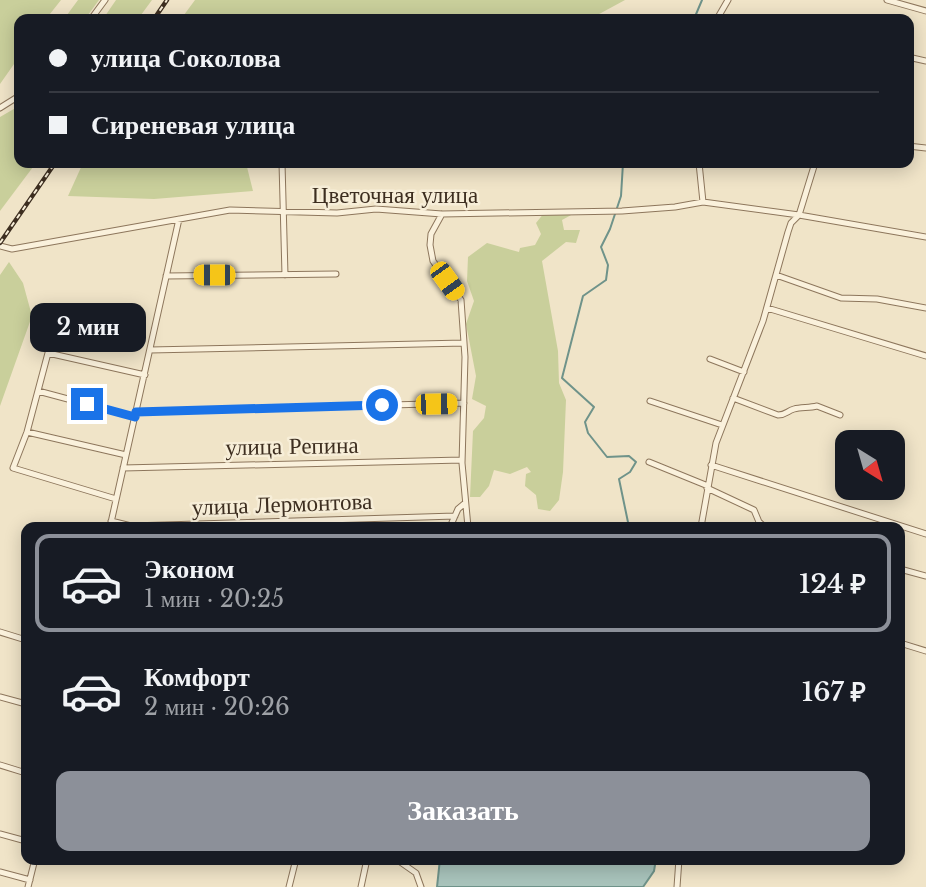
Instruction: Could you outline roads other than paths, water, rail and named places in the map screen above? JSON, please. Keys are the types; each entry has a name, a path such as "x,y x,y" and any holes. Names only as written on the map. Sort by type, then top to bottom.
{"street":[{"path":"887,0 926,11"},
{"path":"282,168 285,275"},
{"path":"700,168 703,202 926,237"},
{"path":"702,522 711,465 722,425 767,308 788,232 791,223 799,215 813,168"},
{"name":"Цветочная улица","path":"0,246 12,249 230,210 337,212 376,209 442,214 622,211 703,202"},
{"path":"442,214 431,234 430,245 433,261 461,300 464,343 462,460 467,522"},
{"path":"110,522 179,219"},
{"path":"166,276 336,274"},
{"path":"776,275 841,298 877,299 926,308"},
{"path":"767,308 926,356"},
{"path":"150,350 464,343"},
{"path":"116,499 13,468 27,432 48,353 145,375"},
{"path":"710,359 744,372"},
{"path":"38,391 136,414 464,403"},
{"path":"733,398 778,415 785,415 794,409 817,406 840,415"},
{"path":"650,401 722,425"},
{"path":"27,432 126,455"},
{"name":"улица Репина","path":"123,468 462,460"},
{"path":"649,462 754,510 759,522"},
{"path":"711,465 889,522"},
{"path":"452,522 464,504"},
{"name":"улица Лермонтова","path":"348,522 455,516"},
{"path":"905,527 926,534"},
{"path":"905,570 926,576"},
{"path":"0,632 21,638"},
{"path":"905,645 926,651"},
{"path":"0,696 21,702"},
{"path":"0,765 21,771"},
{"path":"0,834 21,840"},
{"path":"0,872 29,884 34,865"},
{"path":"289,887 294,865"},
{"path":"361,887 366,865"},
{"path":"405,865 416,873 421,887"},
{"path":"677,887 679,865"}],"water":[{"path":"439,865 655,865 643,887 437,887"}],"waterway":[{"path":"696,14 702,0"},
{"path":"623,168 621,196 601,247 608,265 606,280 583,296 562,378 594,407 585,422 588,433 607,457 629,456 636,462 630,472 619,479 628,522"}],"railway":[{"path":"157,14 167,0"},
{"path":"0,243 52,168"}]}
